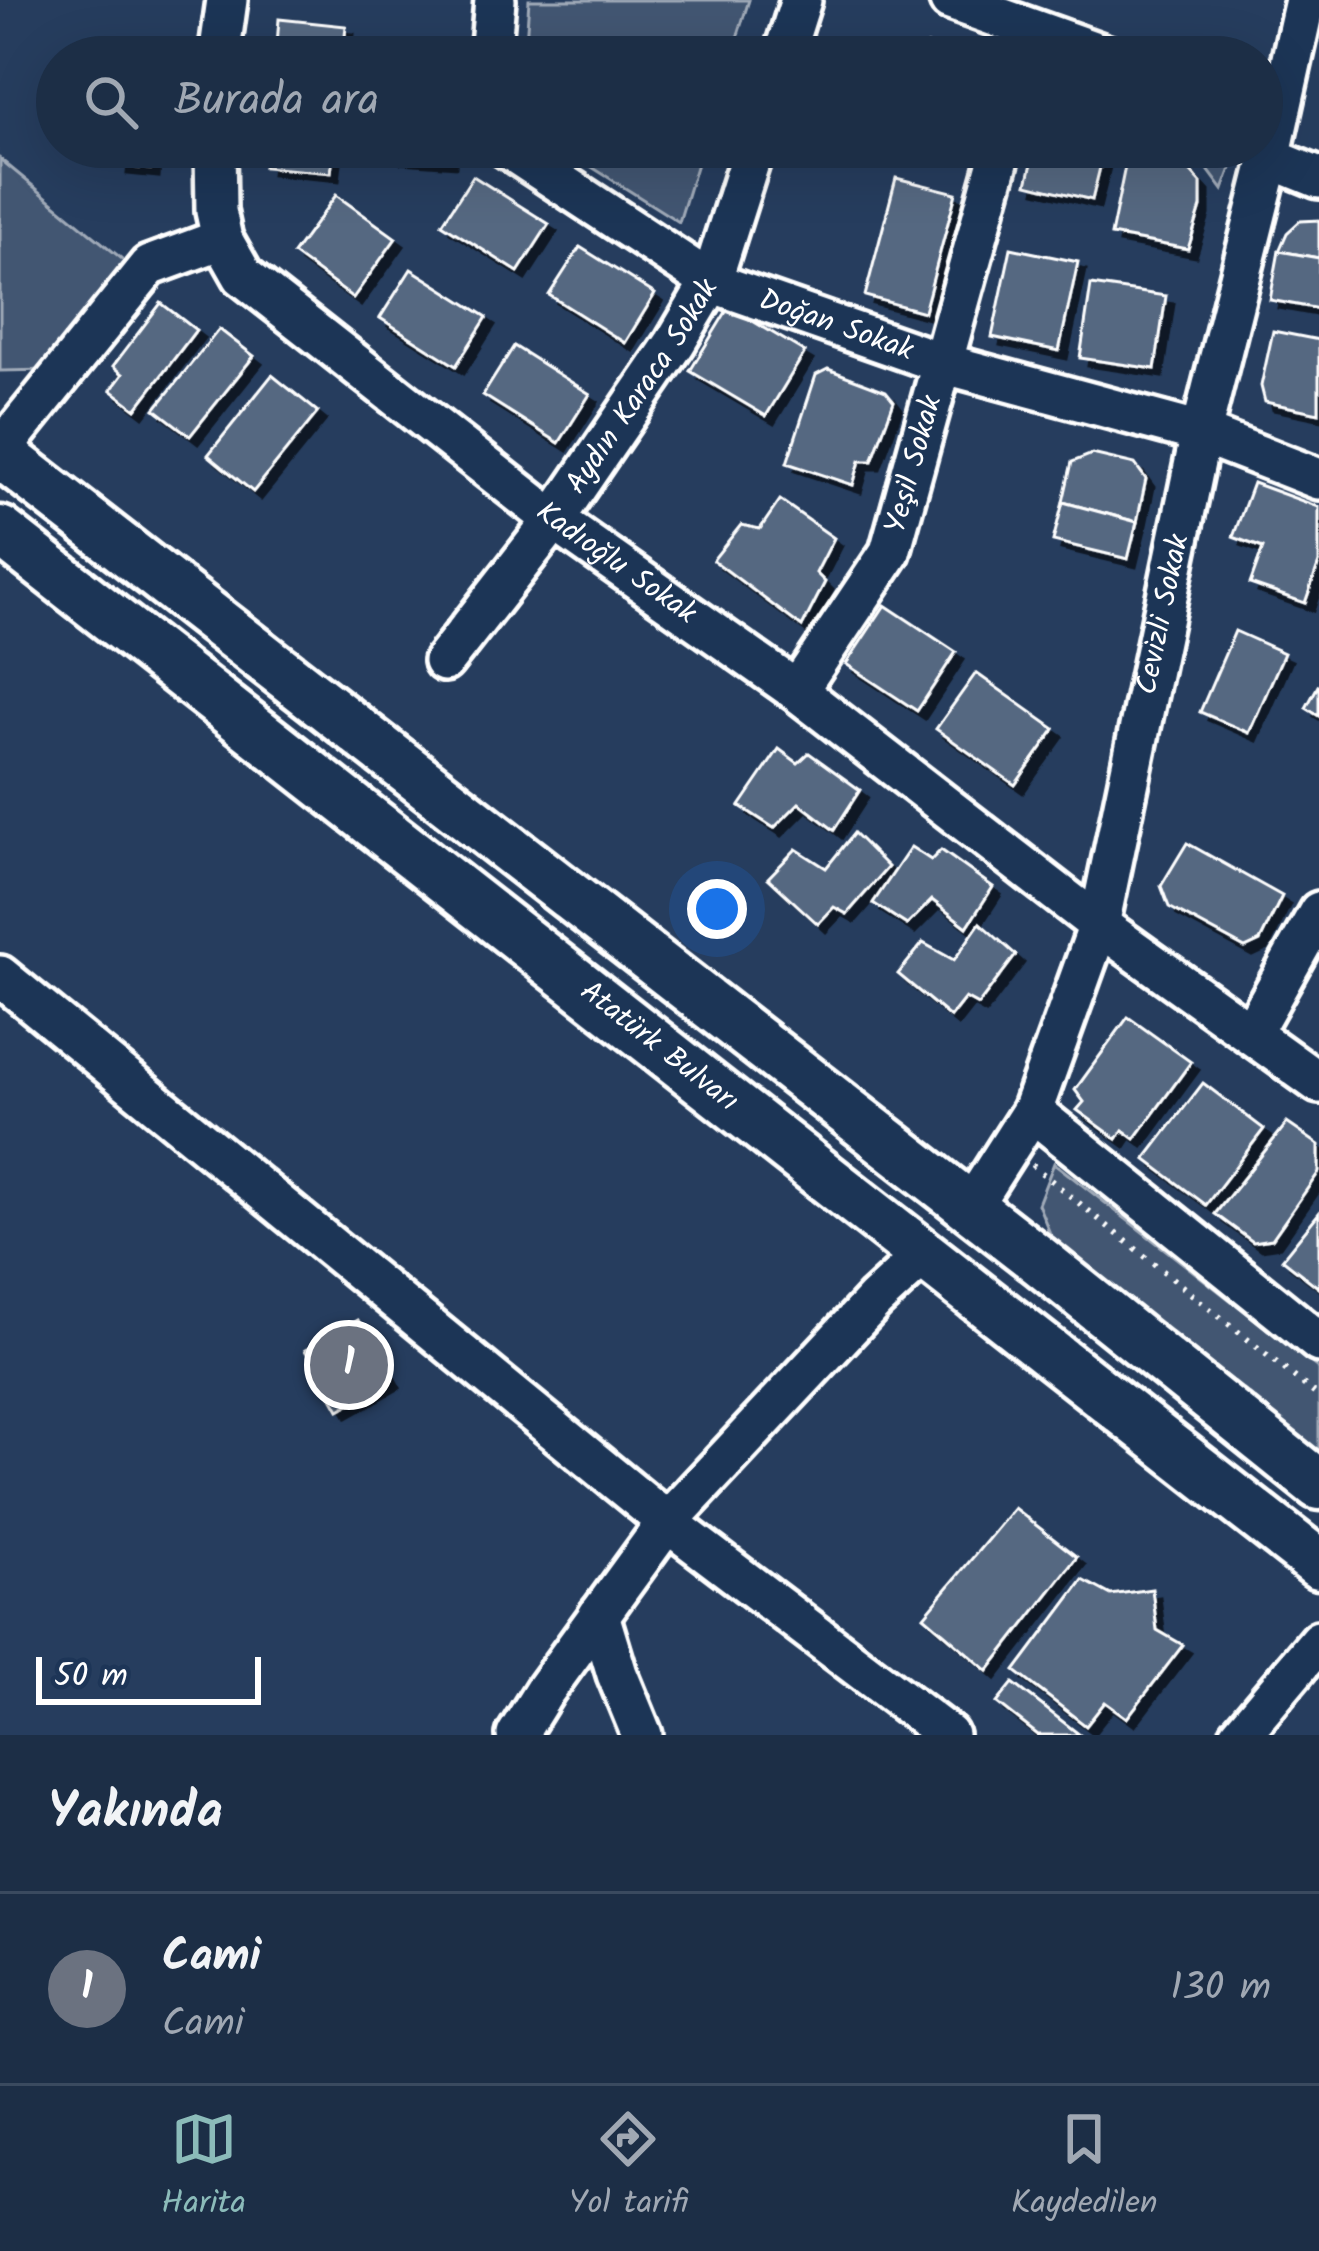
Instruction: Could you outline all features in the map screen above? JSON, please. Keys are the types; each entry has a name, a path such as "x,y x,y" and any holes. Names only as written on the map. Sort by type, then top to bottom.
{"main road":[{"path":"0,452 1319,1484"},
{"name":"Atatürk Bulvarı","path":"0,531 1319,1564"},
{"path":"925,1254 970,1208"}],"street":[{"path":"222,36 227,0"},
{"path":"492,36 495,0"},
{"path":"790,36 801,0"},
{"path":"950,0 1019,36"},
{"name":"Cevizli Sokak","path":"1283,74 1305,0"},
{"path":"1283,163 1319,178"},
{"name":"Kadıoğlu Sokak","path":"215,168 222,239 243,276 554,520 797,691 1099,925 1319,1083"},
{"name":"Doğan Sokak","path":"538,168 711,282 942,363 1201,434 1319,479"},
{"name":"Aydın Karaca Sokak","path":"444,661 554,520 675,344 711,282 747,168"},
{"name":"Yeşil Sokak","path":"797,691 890,552 997,168"},
{"name":"Cevizli Sokak","path":"970,1208 1032,1111 1099,925 1201,434 1268,168"},
{"path":"0,452 149,266 222,239"},
{"path":"1251,1033 1319,912"},
{"path":"0,976 667,1522 947,1735"},
{"path":"1032,1111 1319,1342"},
{"path":"517,1735 667,1522 875,1300 925,1254"},
{"path":"599,1615 642,1735"},
{"path":"1240,1735 1319,1641"}],"path":[{"path":"1009,1147 1319,1396"}],"shaded area":[{"path":"529,0 749,0 738,36 526,36"},
{"path":"0,159 127,263 49,370 0,371"},
{"path":"593,168 696,168 679,222"},
{"path":"1207,168 1231,168 1223,190"},
{"path":"1054,1163 1319,1369 1319,1454 1051,1236 1038,1204"}],"building":[{"path":"279,19 346,26 345,36 278,36"},
{"path":"275,168 332,168 331,173"},
{"path":"1031,168 1100,168 1092,200 1027,184"},
{"path":"1125,168 1187,168 1201,183 1201,207 1188,249 1111,235"},
{"path":"473,176 549,224 518,272 442,224"},
{"path":"896,178 956,193 924,312 865,296"},
{"path":"336,195 396,238 353,298 293,254"},
{"path":"1319,220 1319,258 1279,251 1287,233 1300,221"},
{"path":"580,247 655,294 625,343 549,295"},
{"path":"1011,248 1078,262 1059,351 992,337"},
{"path":"1279,251 1319,258 1319,309 1270,300"},
{"path":"411,269 487,317 456,366 380,318"},
{"path":"1091,285 1166,296 1155,369 1080,358"},
{"path":"161,303 196,330 136,409 111,390 123,374 113,366"},
{"path":"729,307 805,352 766,416 690,371"},
{"path":"219,329 254,356 190,436 155,409"},
{"path":"1273,331 1319,340 1319,413 1265,402 1261,386"},
{"path":"514,346 590,394 559,443 483,395"},
{"path":"828,369 886,391 894,401 872,461 860,461 853,485 787,463 816,375"},
{"path":"272,375 318,412 253,492 208,455"},
{"path":"1092,454 1135,464 1146,479 1137,522 1063,502 1072,462"},
{"path":"1253,483 1319,507 1319,563 1305,603 1250,584 1263,548 1233,537"},
{"path":"780,500 834,538 816,573 825,582 802,627 713,560 741,525 760,529"},
{"path":"1063,502 1137,522 1128,559 1053,541"},
{"path":"885,605 956,652 917,711 846,664"},
{"path":"1235,631 1284,653 1249,733 1200,712"},
{"path":"976,673 1055,729 1015,785 936,729"},
{"path":"1319,684 1319,716 1306,708"},
{"path":"779,749 798,763 809,753 860,790 834,830 799,803 774,828 740,806"},
{"path":"854,833 888,867 847,914 834,907 818,924 768,878 796,849 826,868"},
{"path":"1187,843 1282,896 1260,941 1245,948 1169,907 1161,886"},
{"path":"911,847 931,860 941,850 993,887 967,927 932,900 907,925 873,903"},
{"path":"980,923 1016,955 978,1005 965,998 950,1017 898,974 923,943 954,960"},
{"path":"1128,1017 1191,1062 1135,1139 1123,1130 1117,1139 1077,1110 1084,1102 1075,1090"},
{"path":"1203,1083 1264,1129 1206,1205 1145,1159"},
{"path":"1287,1123 1319,1145 1319,1172 1272,1239 1253,1242 1215,1214"},
{"path":"1319,1213 1319,1288 1282,1259"},
{"path":"358,1320 392,1380 339,1410 305,1350"},
{"path":"1014,1508 1077,1557 988,1671 924,1616"},
{"path":"1083,1580 1111,1595 1152,1589 1157,1630 1183,1645 1127,1718 1105,1702 1086,1726 1015,1671"},
{"path":"1013,1683 1080,1735 1038,1735 997,1703"}],"place":[{"name":"Cami","path":"349,1365"}]}
